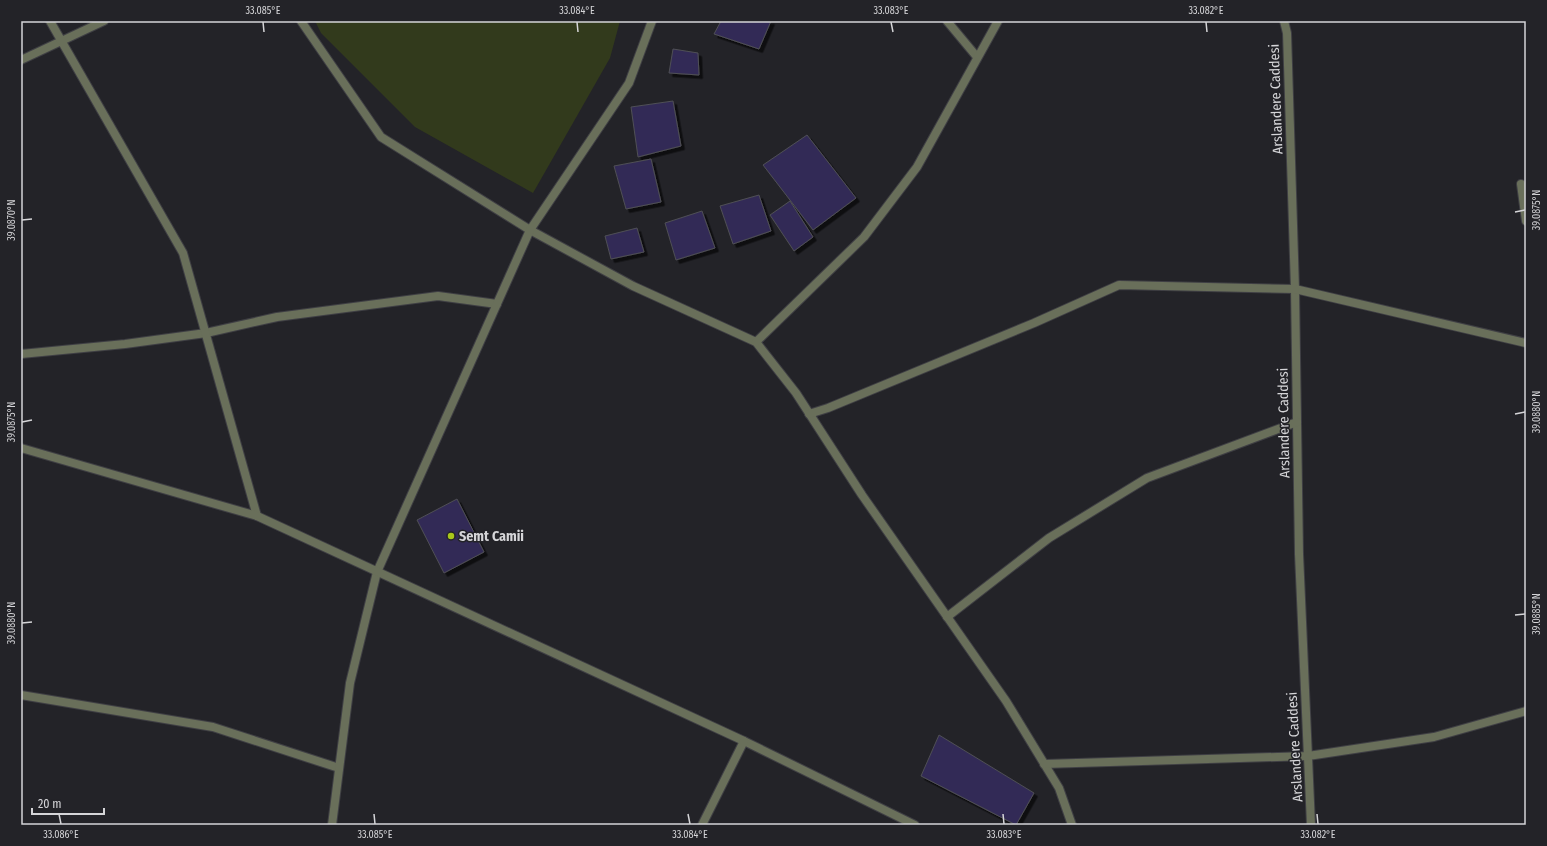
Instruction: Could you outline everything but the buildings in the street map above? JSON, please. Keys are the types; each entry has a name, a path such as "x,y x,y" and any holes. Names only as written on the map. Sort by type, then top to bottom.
{"street":[{"path":"50,21 183,253 257,516"},
{"path":"21,60 104,21"},
{"path":"301,21 380,136 530,230 634,286 756,342 796,393 867,502 1006,701 1059,788 1072,825"},
{"path":"332,825 350,683 377,572 530,230 630,83 652,21"},
{"path":"947,21 977,57"},
{"path":"756,342 864,237 917,167 998,21"},
{"name":"Arslandere Caddesi","path":"1284,21 1287,33 1299,554 1311,825"},
{"path":"1521,184 1526,221"},
{"path":"809,414 828,408 1119,285 1294,289 1526,343"},
{"path":"21,354 125,344 206,333 277,316 438,296 497,304"},
{"path":"947,617 1049,538 1147,478 1296,422"},
{"path":"21,448 257,516 744,741 916,825"},
{"path":"21,695 213,727 339,768"},
{"path":"1044,764 1308,756 1434,737 1526,710"},
{"path":"702,825 744,741"}],"green space":[{"path":"315,21 620,21 610,58 533,193 415,127 321,33"}],"place":[{"name":"Semt Camii","path":"451,536"}]}
